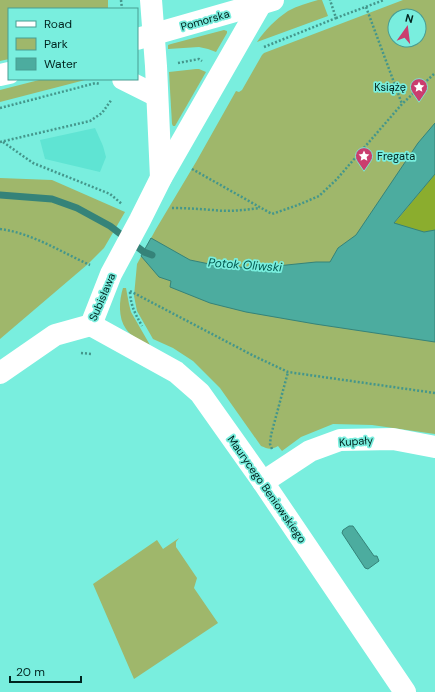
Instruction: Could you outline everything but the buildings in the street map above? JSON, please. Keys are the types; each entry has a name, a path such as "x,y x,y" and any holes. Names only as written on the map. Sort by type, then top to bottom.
{"street":[{"name":"Subisława","path":"151,0 145,37 157,96 161,178"},
{"name":"Subisława","path":"0,373 55,335 91,325 111,274 121,256 132,213 161,178 265,1"},
{"name":"Pomorska","path":"145,37 265,1"},
{"path":"114,86 157,96"},
{"name":"Maurycego Beniowskiego","path":"91,325 176,372 200,393 263,482 406,692"},
{"name":"Kupały","path":"263,482 310,451 340,440 393,439 435,447"}],"path":[{"path":"330,0 336,18"},
{"path":"262,48 383,0"},
{"path":"366,7 402,104"},
{"path":"176,63 199,59 204,63"},
{"path":"192,169 272,214 298,205 319,196 336,180 402,104 435,73"},
{"path":"0,108 96,83 114,86 102,113 90,121 1,142"},
{"path":"1,142 33,163 110,194 132,213"},
{"path":"170,208 240,211 261,208"},
{"path":"0,229 25,234 88,264"},
{"path":"130,291 254,356 288,372 435,393"},
{"path":"78,353 93,354"},
{"path":"274,454 270,444 288,372"}],"shaded area":[{"path":"95,128 106,157 100,172 45,159 40,140"},
{"path":"435,174 435,230 424,232 394,224"}],"green space":[{"path":"0,0 108,0 108,8 8,8 8,59 0,61"},
{"path":"318,0 322,0 328,16 257,42 271,25 288,11"},
{"path":"403,0 435,0 435,434 372,425 333,424 301,437 282,451 278,446 271,449 263,447 220,388 193,361 173,348 153,339 137,311 134,296 137,264 236,91 239,92 242,90 262,55"},
{"path":"224,30 227,31 227,33 216,52 199,47 168,49 168,45"},
{"path":"199,69 206,72 175,126 173,126 169,72"},
{"path":"39,80 85,80 0,102 0,90"},
{"path":"0,178 52,180 125,212 104,248 88,264 0,339"},
{"path":"123,288 126,288 131,312 150,345 131,334 123,325 120,309"},
{"path":"179,538 176,542 176,547 197,578 194,588 218,623 134,679 93,584 157,540 163,549"}],"water":[{"path":"435,123 435,174 394,223 424,232 435,230 435,342 315,324 246,312 210,303 170,287 171,281 159,277 141,256 151,238 190,260 219,266 257,268 330,262 338,248 356,235 418,143"},
{"path":"349,526 353,526 374,556 377,556 379,561 368,569 365,568 342,533 343,530"}],"waterway":[{"name":"Potok Oliwski","path":"0,195 52,199 77,208 110,226 144,252 152,255"}],"place":[{"name":"Książę","path":"419,102"},
{"name":"Fregata","path":"364,171"}]}
